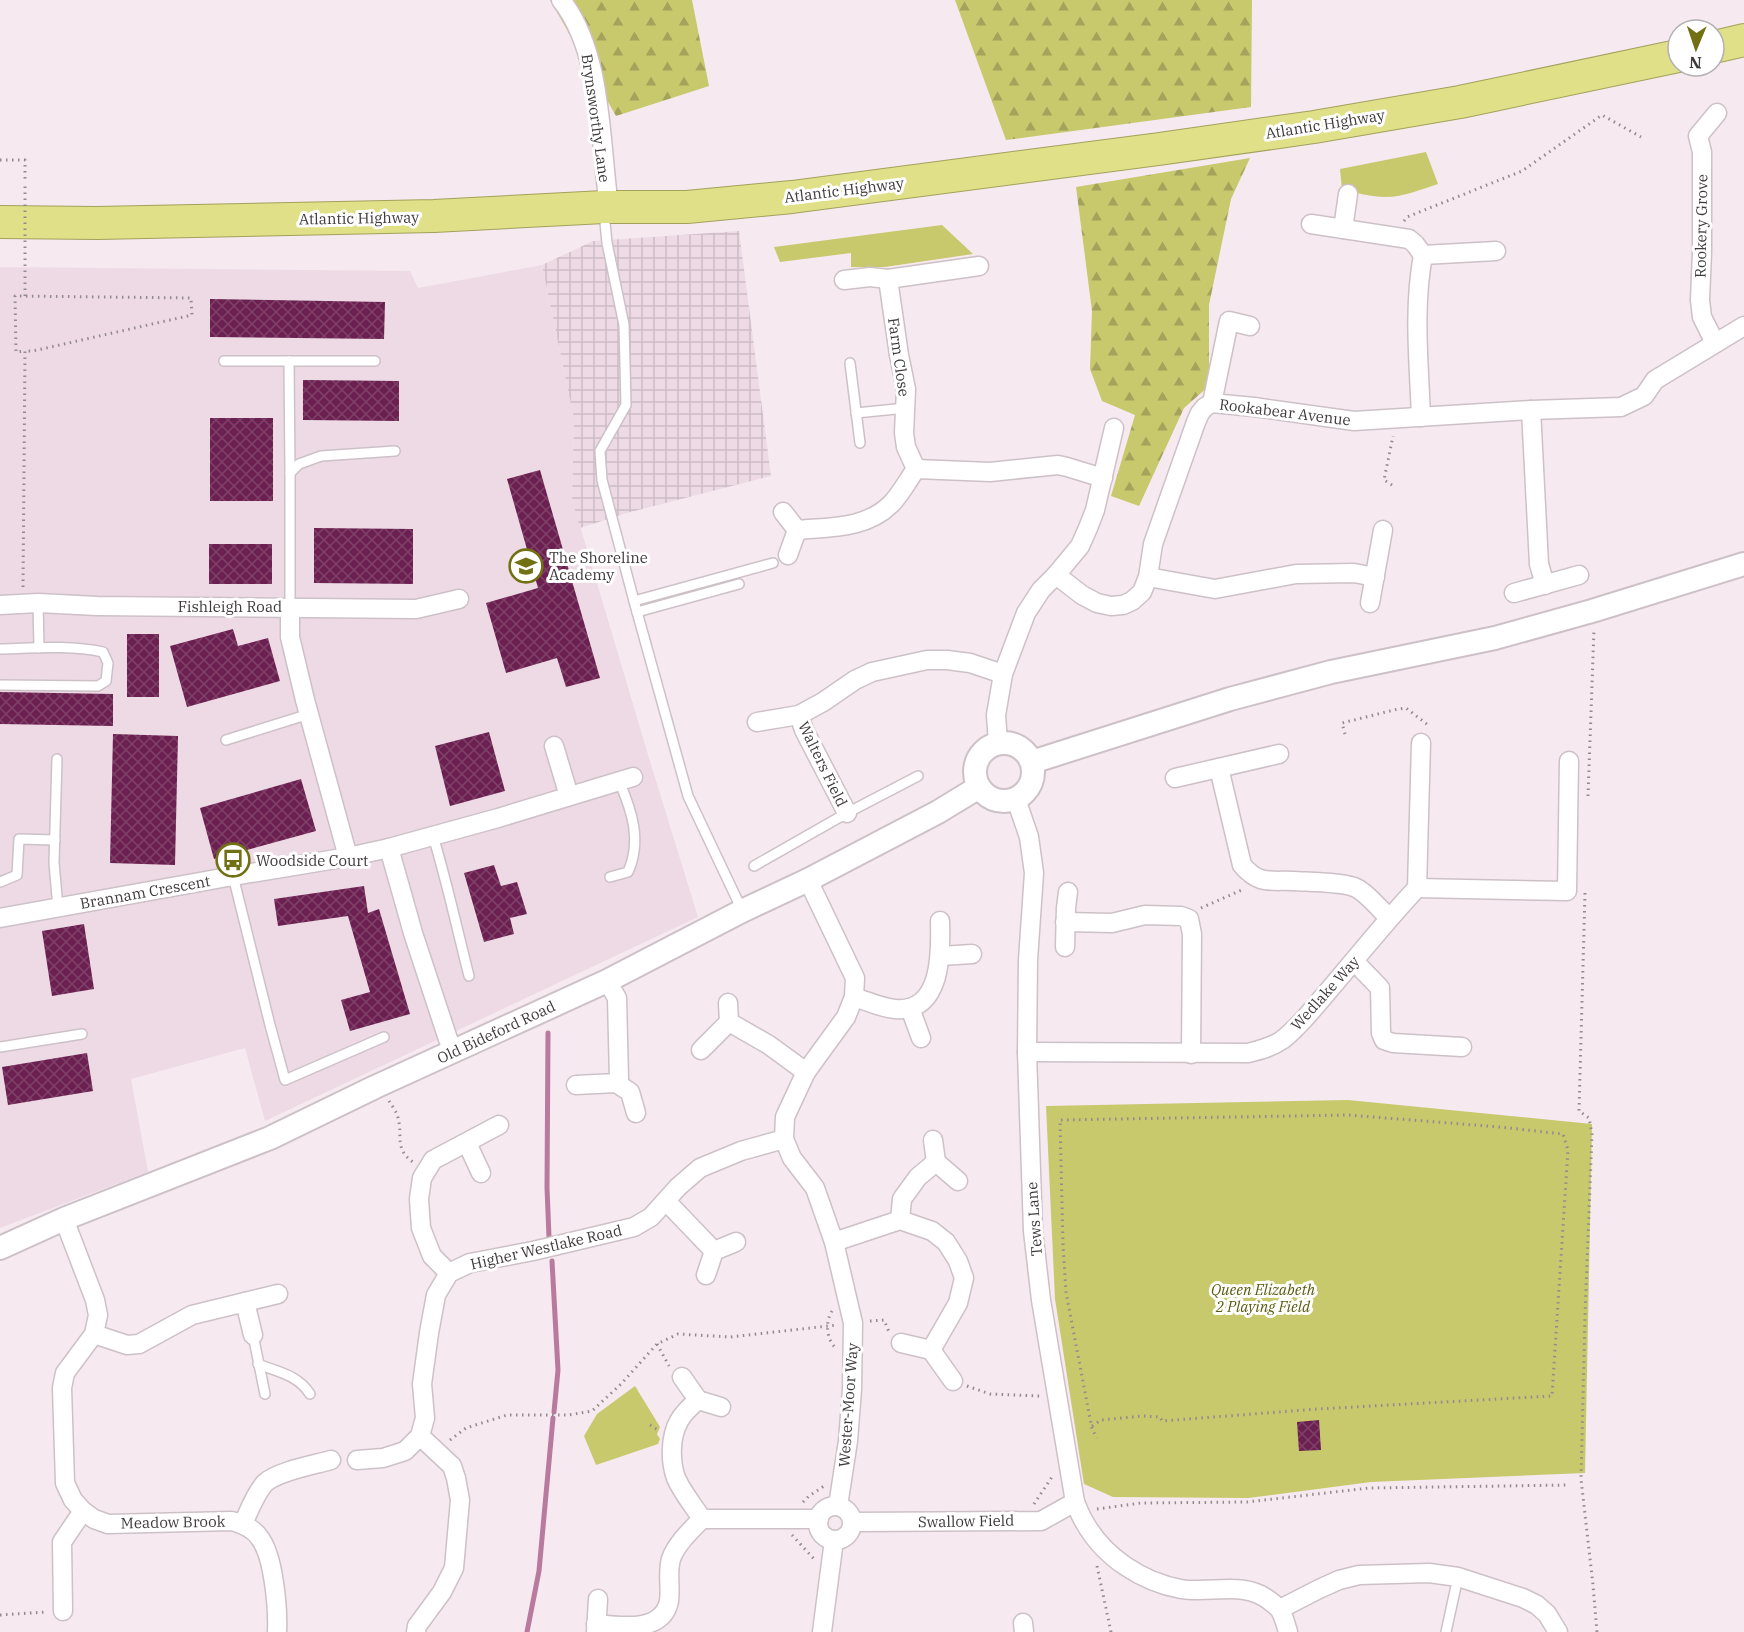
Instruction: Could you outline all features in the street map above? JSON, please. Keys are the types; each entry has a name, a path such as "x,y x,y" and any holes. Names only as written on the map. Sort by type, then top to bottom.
{"highway":[{"path":"1726,44 1744,40"},
{"name":"Atlantic Highway","path":"0,222 109,223 434,216 604,207 687,207 792,197 1314,127 1460,102 1666,59"}],"street":[{"name":"Brynsworthy Lane","path":"561,0 580,31 591,63 607,190 604,207"},
{"name":"Rookery Grove","path":"1715,343 1702,317 1700,300 1702,152 1698,136 1717,113"},
{"path":"1343,229 1348,194"},
{"path":"1311,224 1409,239 1423,255 1417,309 1421,417"},
{"path":"1423,255 1496,251"},
{"path":"844,279 870,277 888,279 979,266"},
{"name":"Farm Close","path":"888,279 906,389 904,433 906,447 916,469"},
{"path":"1212,403 1229,321 1250,326"},
{"name":"Rookabear Avenue","path":"1056,575 1082,595 1097,603 1110,606 1123,605 1132,601 1142,591 1149,577 1153,544 1196,422 1205,407 1212,403 1354,421 1621,406 1644,396 1655,380 1744,326"},
{"path":"1531,410 1539,564 1545,585"},
{"path":"998,743 996,715 1003,674 1026,613 1041,590 1080,546 1095,510 1114,428"},
{"path":"797,530 851,526 868,520 892,503 916,469 990,472 1058,465 1103,478"},
{"path":"783,512 797,530"},
{"path":"781,559 797,530"},
{"path":"1370,603 1383,530"},
{"path":"1032,762 1230,699 1331,672 1495,638 1744,564"},
{"path":"1149,577 1215,589 1296,574 1354,573 1375,577"},
{"path":"1514,593 1579,576"},
{"name":"Fishleigh Road","path":"0,605 31,603 97,606 416,609 459,599"},
{"path":"290,607 290,637 348,857"},
{"name":"Walters Field","path":"756,722 799,715 872,672 927,660 970,663 1003,674"},
{"name":"Walters Field","path":"799,715 804,730 848,813"},
{"path":"998,743 1020,747 1032,762 1033,775 1030,786 1016,799 1006,801 994,799 979,787 975,777 980,755 987,748 998,743"},
{"path":"1421,743 1417,888 1568,891 1569,761"},
{"path":"554,746 569,796"},
{"path":"1175,778 1279,754"},
{"path":"1219,768 1242,865 1250,874 1269,882 1290,881 1347,885 1357,888 1389,918"},
{"name":"Brannam Crescent","path":"0,918 389,848 626,779"},
{"name":"Old Bideford Road","path":"0,1248 64,1219 270,1138 375,1087 607,981 742,911 808,880 938,812 979,787"},
{"name":"Tews Lane","path":"1016,799 1029,837 1034,873 1028,960 1027,1052 1033,1231 1041,1300 1066,1456 1078,1508 1094,1537 1108,1553 1124,1565 1160,1583 1181,1589 1251,1590 1280,1609"},
{"path":"389,848 413,933 453,1051"},
{"path":"784,1139 785,1117 806,1072 846,1017 854,997 855,978 808,880"},
{"name":"Wedlake Way","path":"1027,1052 1248,1053 1268,1047 1281,1041 1294,1030 1417,888"},
{"path":"1065,947 1068,892"},
{"path":"1065,922 1112,923 1145,915 1181,916 1188,919 1192,934 1191,1054"},
{"path":"854,997 894,1009 910,1008 928,996 941,956 940,921"},
{"path":"941,956 972,954"},
{"path":"1354,962 1380,988 1381,1033 1384,1040 1393,1043 1462,1047"},
{"path":"607,981 617,998 619,1079 616,1083"},
{"path":"701,1050 729,1022 728,1003"},
{"path":"910,1008 921,1038"},
{"path":"729,1022 769,1045 806,1072"},
{"path":"576,1085 616,1083 630,1092 636,1113"},
{"path":"357,1460 383,1458 405,1451 420,1436 425,1418 422,1384 429,1333 436,1295 449,1273 432,1256 421,1228 419,1199 422,1178 433,1160 499,1125"},
{"name":"Higher Westlake Road","path":"449,1273 470,1263 634,1227 651,1217 678,1187 700,1168 741,1151 784,1139"},
{"name":"Wester-Moor Way","path":"784,1139 792,1158 815,1188 834,1242 853,1323 848,1441 838,1506"},
{"path":"933,1140 936,1162 958,1181"},
{"path":"467,1143 481,1173"},
{"path":"900,1220 902,1199 918,1177 936,1162"},
{"path":"666,1201 714,1251"},
{"path":"63,1611 62,1542 83,1511 73,1500 65,1483 62,1388 65,1373 94,1334 98,1315 95,1300 64,1219"},
{"path":"834,1242 900,1220 932,1231 946,1242 958,1261 964,1278 958,1303 931,1350"},
{"path":"706,1275 714,1251 736,1242"},
{"path":"94,1334 127,1345 139,1344 192,1315 278,1294"},
{"path":"245,1302 253,1335"},
{"path":"901,1343 931,1350 953,1381"},
{"path":"682,1377 698,1400 722,1407"},
{"path":"698,1400 678,1422 673,1456 676,1476 702,1519"},
{"path":"416,1632 417,1626 442,1592 454,1568 460,1500 452,1466 420,1436"},
{"name":"Meadow Brook","path":"243,1524 254,1500 266,1482 282,1474 331,1460"},
{"path":"838,1506 850,1514 853,1522 852,1528 847,1536 834,1540 823,1535 819,1519 827,1508 838,1506"},
{"name":"Swallow Field","path":"853,1522 1041,1521 1078,1508"},
{"name":"Meadow Brook","path":"83,1511 94,1519 108,1524 232,1521 243,1524 258,1534 265,1545 271,1570 277,1632"},
{"path":"597,1599 596,1628 651,1628 663,1617 669,1602 671,1559 682,1540 702,1519 819,1519"},
{"path":"822,1632 834,1540"},
{"path":"1288,1632 1280,1609 1339,1580 1359,1575 1429,1573 1458,1577 1522,1598 1537,1605 1547,1614 1558,1632"}],"lane":[{"path":"604,207 607,243 624,325 626,405 600,451 602,480 688,796 742,911"},
{"path":"224,361 375,361"},
{"path":"289,361 290,607"},
{"path":"850,363 860,443"},
{"path":"856,412 906,408"},
{"path":"290,473 299,464 321,456 395,451"},
{"path":"634,601 781,559"},
{"path":"637,612 739,584"},
{"path":"31,603 39,648"},
{"path":"0,649 93,650 104,652 108,663 106,681 98,686 0,685"},
{"path":"226,740 309,714"},
{"path":"57,759 54,863 58,908"},
{"path":"754,866 918,776"},
{"path":"610,877 628,872 632,862 636,833 626,779"},
{"path":"433,836 446,879 469,976"},
{"path":"0,882 17,875 19,838 55,840"},
{"path":"233,876 285,1080 384,1037"},
{"path":"0,1047 82,1034"},
{"path":"253,1335 265,1394"},
{"path":"258,1364 290,1376 303,1384 310,1394"},
{"path":"1446,1632 1458,1577"}],"path":[{"path":"1399,237 1402,222 1407,217 1522,171 1602,115 1641,137"},
{"path":"0,160 25,160 25,296"},
{"path":"15,296 191,298 192,315 25,351 16,352 15,296"},
{"path":"25,351 31,603"},
{"path":"1392,485 1384,480 1396,419"},
{"path":"1587,805 1594,632 1592,611"},
{"path":"1345,734 1342,723 1406,708 1428,725"},
{"path":"1188,919 1196,910 1245,889 1258,879"},
{"path":"1585,886 1579,1111 1589,1118 1592,1134 1581,1479 1597,1632"},
{"path":"375,1087 388,1099 398,1118 401,1149 407,1158 426,1171"},
{"path":"1092,1426 1101,1419 1143,1416 1160,1417 1162,1421 1309,1409 1552,1396 1568,1150 1563,1134 1348,1115 1060,1120 1066,1292 1092,1426 1097,1438"},
{"path":"834,1308 828,1317 832,1345 842,1354"},
{"path":"439,1454 452,1437 466,1428 507,1415 568,1415 592,1411 621,1384 657,1344 678,1334 730,1337 829,1326"},
{"path":"657,1344 673,1373 682,1377"},
{"path":"953,1381 990,1394 1041,1396"},
{"path":"1023,1521 1066,1456"},
{"path":"817,1564 791,1533 790,1519 793,1508 831,1482"},
{"path":"1078,1508 1093,1509 1141,1503 1247,1502 1369,1488 1568,1485"},
{"path":"1094,1537 1097,1571 1111,1632"},
{"path":"0,1615 63,1611"}],"shaded area":[{"path":"739,231 771,476 627,513 580,528 572,499 574,419 542,265 593,241"},
{"path":"542,265 574,419 572,499 698,917 265,1121 245,1048 131,1079 148,1172 0,1228 0,267 410,271 418,288"}],"green space":[{"path":"550,0 692,0 709,86 616,116"},
{"path":"955,0 1252,0 1251,107 1006,140"},
{"path":"1426,152 1438,184 1392,197 1369,196 1342,189 1340,169"},
{"path":"1250,158 1231,199 1209,305 1209,386 1184,408 1139,506 1111,496 1135,415 1102,401 1090,369 1092,311 1076,187"},
{"path":"942,225 973,254 885,267 851,267 851,253 780,262 774,247"},
{"name":"Queen Elizabeth 2 Playing Field","path":"1348,1100 1592,1124 1585,1473 1371,1482 1248,1498 1113,1497 1084,1484 1055,1299 1046,1106"},
{"path":"635,1386 660,1427 657,1434 660,1439 658,1444 596,1465 584,1436 597,1414"}],"building":[{"path":"210,299 385,302 384,339 210,337"},
{"path":"303,380 399,381 399,421 303,420"},
{"path":"210,418 273,418 273,501 210,501"},
{"path":"540,470 600,678 566,687 557,658 506,673 486,603 538,588 507,479"},
{"path":"314,528 413,529 413,584 314,583"},
{"path":"209,544 272,544 272,584 209,584"},
{"path":"233,629 238,646 268,638 280,681 187,707 170,646"},
{"path":"127,634 159,634 159,697 127,697"},
{"path":"0,692 113,694 113,726 0,724"},
{"path":"489,732 505,791 450,806 435,746"},
{"path":"113,734 178,736 175,865 110,863"},
{"path":"301,779 316,831 214,859 200,808"},
{"path":"494,865 501,886 517,882 527,914 510,918 514,934 484,942 464,873"},
{"path":"364,886 368,913 379,909 410,1014 350,1031 341,1000 370,992 348,916 278,926 274,899"},
{"path":"84,924 94,989 52,996 42,931"},
{"path":"87,1053 93,1091 8,1105 2,1067"},
{"path":"1319,1420 1321,1450 1299,1451 1297,1422"}],"waterway":[{"path":"548,1033 549,1237"},
{"path":"552,1261 558,1370 554,1412"},
{"path":"527,1632 539,1571 553,1418"}],"place":[{"name":"The Shoreline Academy","path":"526,566"},
{"name":"Woodside Court","path":"233,860"}]}
